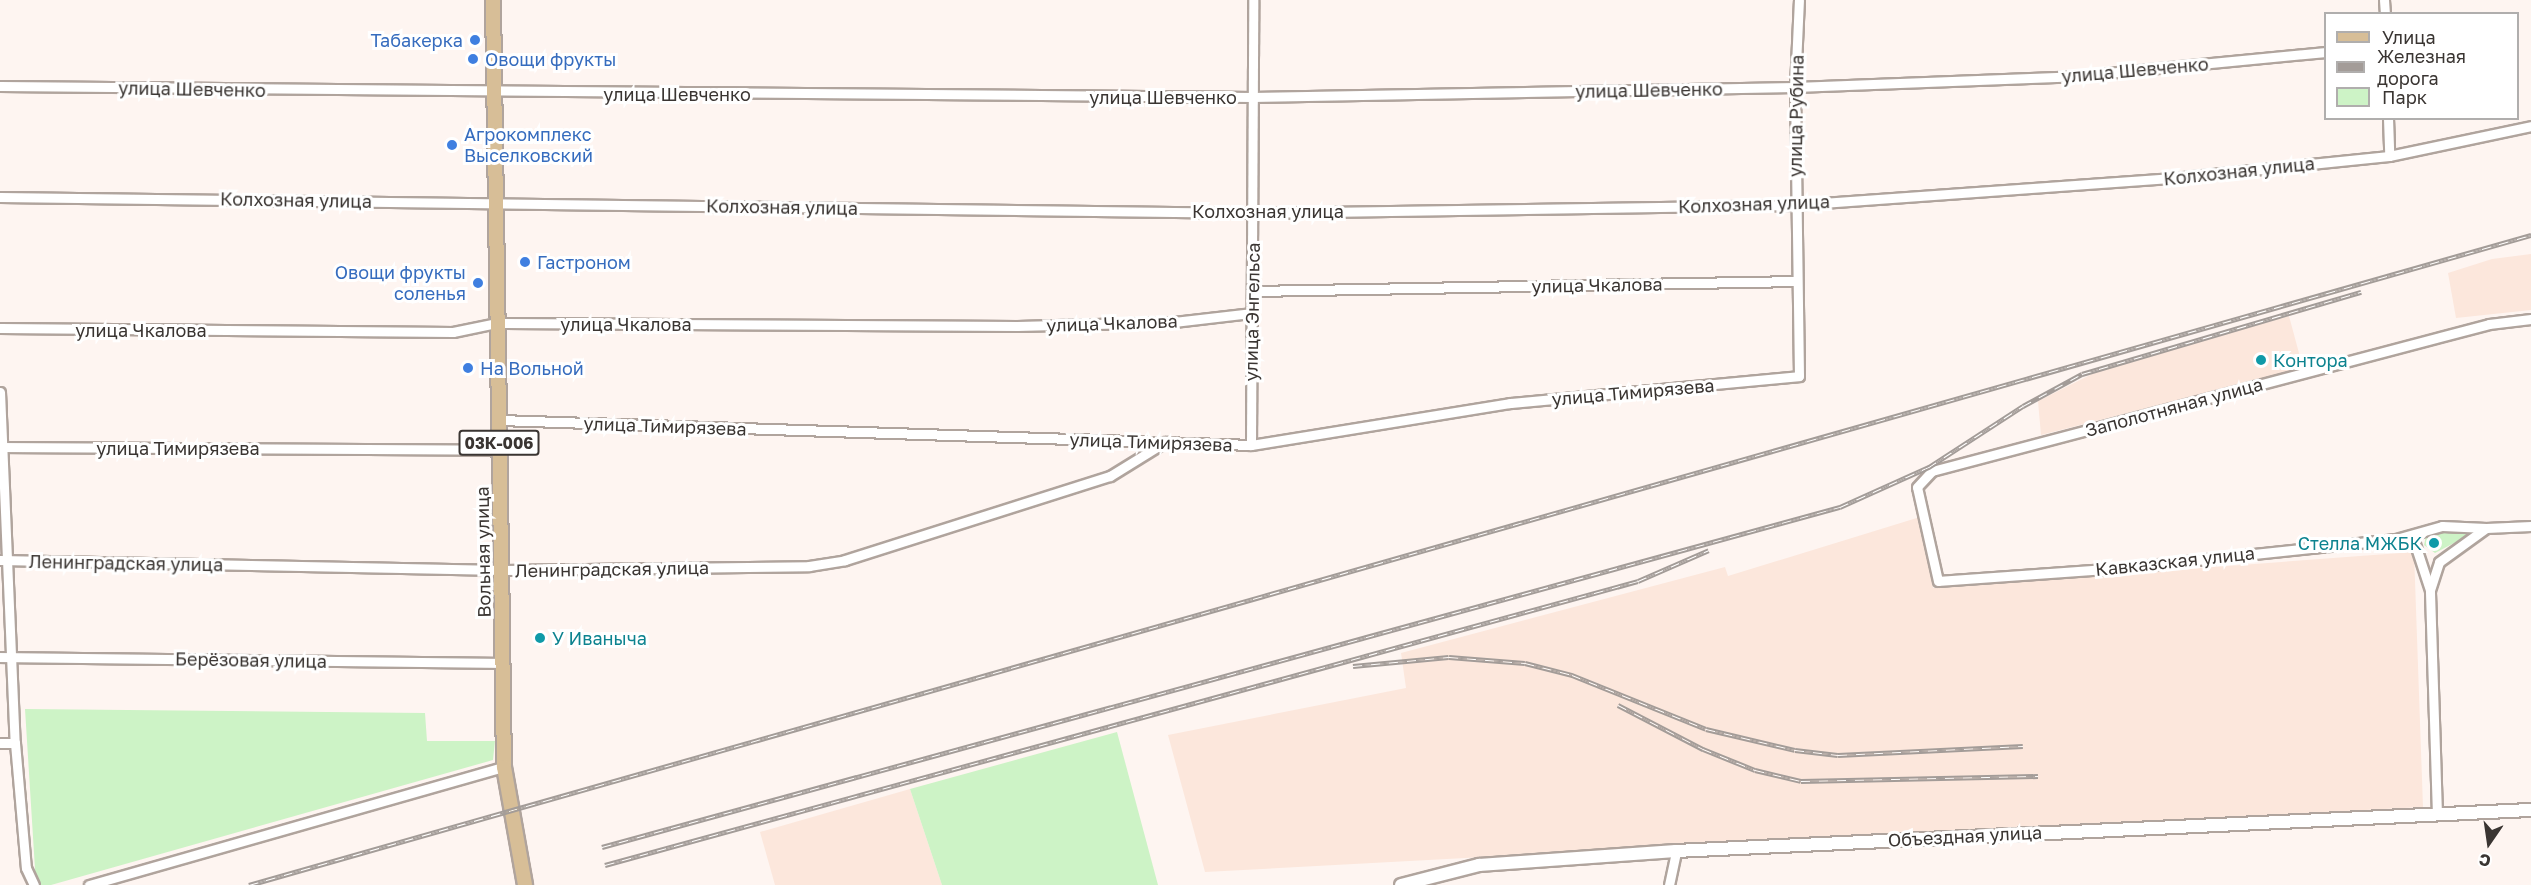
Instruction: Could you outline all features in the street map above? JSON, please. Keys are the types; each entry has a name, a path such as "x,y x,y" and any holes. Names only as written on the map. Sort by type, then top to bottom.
{"main road":[{"name":"Вольная улица","path":"493,0 504,767 525,885"}],"street":[{"name":"улица Энгельса","path":"1251,445 1254,213 1252,0"},
{"name":"улица Рубина","path":"1799,0 1795,87 1799,376"},
{"name":"улица Шевченко","path":"0,86 494,93 1252,97 1795,87 2076,76 2324,52"},
{"path":"2388,120 2389,156"},
{"name":"Колхозная улица","path":"0,197 1254,213 1795,204 2182,177 2389,156 2531,126"},
{"name":"улица Чкалова","path":"1253,291 1797,281"},
{"name":"улица Чкалова","path":"0,328 453,332 497,323 1017,327 1173,322 1252,313"},
{"name":"Заполотняная улица","path":"1938,581 1917,487 1932,471 2489,324 2531,319"},
{"name":"улица Тимирязева","path":"499,420 1251,445 1510,403 1799,376"},
{"path":"0,392 4,560 15,743 26,868 34,885"},
{"name":"Ленинградская улица","path":"4,560 502,570 809,566 845,560 1110,476 1166,442"},
{"name":"улица Тимирязева","path":"0,447 499,450"},
{"name":"Кавказская улица","path":"1938,581 2119,568 2412,535 2442,526 2486,528 2531,526"},
{"path":"2430,590 2439,562 2486,528"},
{"path":"2412,535 2430,590 2437,815"},
{"name":"Берёзовая улица","path":"0,657 502,663"},
{"path":"0,743 15,743"},
{"path":"89,885 504,767"},
{"name":"Объездная улица","path":"1401,885 1479,865 1676,851 2531,810"},
{"path":"1670,885 1676,851"}],"shaded area":[{"path":"2531,254 2531,310 2456,318 2448,273 2492,259"},
{"path":"2289,316 2303,368 2041,435 2038,401 2102,369"},
{"path":"1920,517 1933,588 2414,552 2423,807 1205,872 1168,735 1406,688 1401,653 1725,567 1728,576"},
{"path":"910,789 942,885 775,885 760,832"}],"green space":[{"path":"2473,529 2475,532 2435,553 2424,545 2426,536 2435,532"},
{"path":"25,709 425,713 427,741 495,741 493,760 51,885 36,885"},
{"path":"1117,732 1158,885 942,885 910,789"}],"railway":[{"path":"249,885 2531,235"},
{"path":"602,847 1840,507 1929,467 2023,406 2082,374 2361,292"},
{"path":"605,865 1638,581 1709,550"},
{"path":"1353,666 1449,657 1525,663 1572,675 1706,729 1795,750 1838,755 2023,746"},
{"path":"1618,705 1703,749 1755,770 1801,781 2038,776"}],"place":[{"name":"Табакерка","path":"475,40"},
{"name":"Овощи фрукты","path":"473,59"},
{"name":"Агрокомплекс Выселковский","path":"452,145"},
{"name":"Гастроном","path":"525,262"},
{"name":"Овощи фрукты соленья","path":"478,283"},
{"name":"Контора","path":"2261,360"},
{"name":"На Вольной","path":"468,368"},
{"name":"Стелла МЖБК","path":"2434,543"},
{"name":"У Иваныча","path":"540,638"}]}
